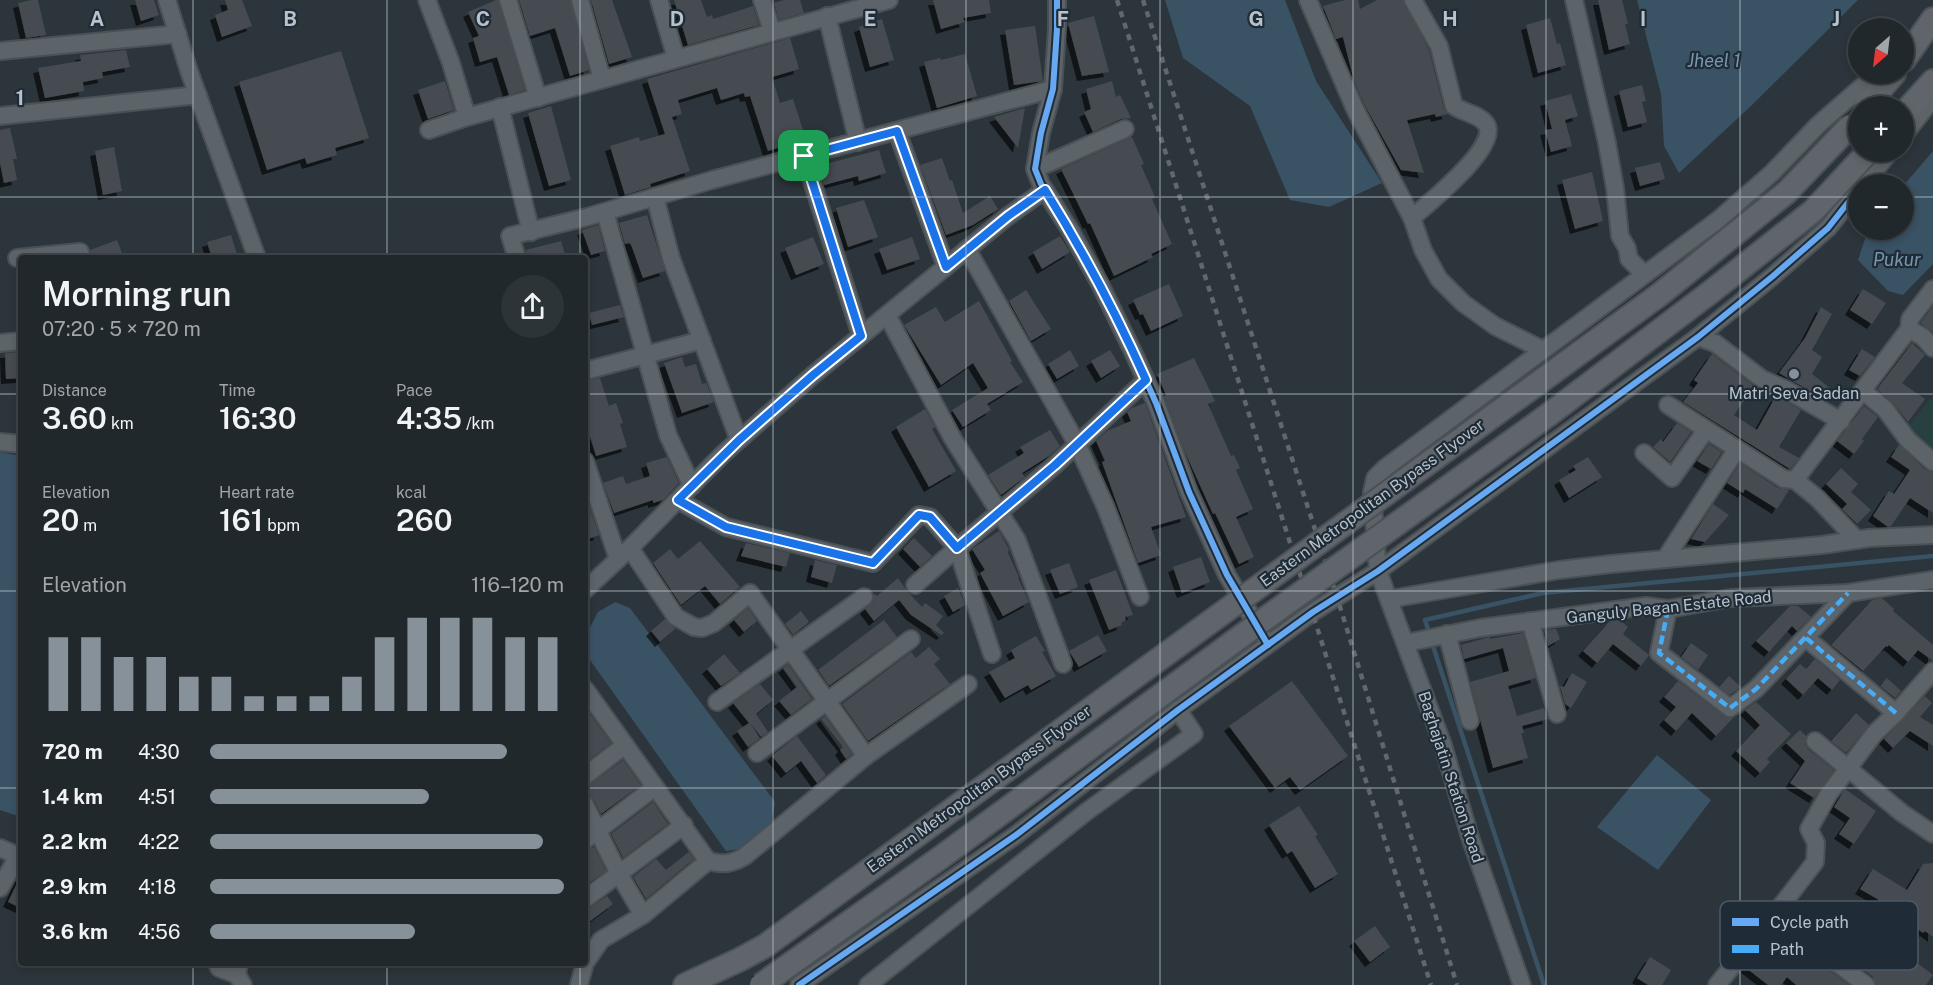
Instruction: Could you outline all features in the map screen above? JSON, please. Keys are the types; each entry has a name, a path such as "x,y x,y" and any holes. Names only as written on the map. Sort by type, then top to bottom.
{"main road":[{"path":"1914,45 1933,19"},
{"path":"1874,96 1884,84"},
{"path":"1914,102 1931,84"},
{"name":"Eastern Metropolitan Bypass Flyover","path":"685,985 765,946 1659,295 1787,192 1848,127"},
{"name":"Eastern Metropolitan Bypass Flyover","path":"760,985 940,858 1255,626 1551,413 1813,211 1859,162"}],"street":[{"path":"167,0 198,95 256,255"},
{"path":"427,0 451,63 466,117"},
{"path":"508,0 538,98"},
{"path":"580,0 602,79"},
{"path":"659,0 676,58"},
{"path":"762,0 772,31"},
{"path":"429,130 500,107 827,16 862,3 889,0"},
{"path":"1057,0 1053,89 1041,133 1035,169 1100,284 1146,380 1189,492 1227,575 1268,645"},
{"path":"1308,0 1355,109 1412,218 1423,250 1439,279 1463,303 1495,326 1543,350 1718,220 1772,173 1819,124 1865,84"},
{"path":"1412,218 1470,165 1488,134 1488,126 1481,119 1454,106 1439,46 1413,0"},
{"path":"1574,0 1607,143 1620,236 1627,248 1629,259 1644,274"},
{"path":"827,16 858,142"},
{"path":"0,51 178,34"},
{"path":"1914,122 1930,102 1931,84"},
{"path":"516,255 510,236 1053,89"},
{"path":"0,116 198,95"},
{"path":"500,107 531,232"},
{"path":"1035,169 1125,129"},
{"path":"897,131 946,267"},
{"path":"804,156 861,336"},
{"path":"1871,174 1882,162"},
{"path":"588,587 739,440 813,375 1008,216 1045,190"},
{"path":"655,197 671,258 739,440"},
{"path":"800,985 1016,835 1178,710 1313,612 1378,571 1698,337 1828,228 1848,203"},
{"path":"605,212 668,435 692,486"},
{"path":"967,249 1077,444 1106,508 1140,597"},
{"path":"48,255 80,252 81,255"},
{"path":"1795,480 1909,329 1910,318 1933,289"},
{"path":"887,315 953,439 1017,540 1063,664"},
{"path":"1909,329 1923,337 1933,348"},
{"path":"1698,337 1715,343 1762,379 1785,389 1841,421"},
{"path":"588,370 645,353 702,340"},
{"path":"0,343 18,341"},
{"name":"Baghajatin Station Road","path":"1522,985 1470,837 1443,745 1378,571 1372,492 1375,478 1385,468 1543,350"},
{"path":"915,585 1077,444 1146,380"},
{"path":"1863,391 1884,409 1908,440 1933,462"},
{"path":"1668,405 1784,479 1795,480 1857,540"},
{"path":"1644,453 1672,478 1706,430"},
{"path":"0,442 18,444"},
{"path":"1665,559 1737,449"},
{"path":"588,468 624,554 676,617 686,624 702,628 714,623 750,593 866,756"},
{"path":"678,500 726,527 873,563 919,515 930,517 957,548 992,654"},
{"path":"1390,599 1559,570 1857,540 1933,535"},
{"name":"Ganguly Bagan Estate Road","path":"1406,642 1530,621 1646,606 1668,609 1731,598 1848,593 1933,580"},
{"path":"1668,609 1659,653 1730,708 1756,689 1848,593"},
{"path":"717,702 789,648 864,597"},
{"path":"1530,621 1557,714"},
{"path":"1436,636 1470,721"},
{"path":"1806,638 1896,713"},
{"path":"757,753 911,639"},
{"path":"1785,901 1815,862 1816,843 1809,829 1828,795 1874,735 1933,671"},
{"path":"588,696 708,861 721,864 735,862 866,756 968,684"},
{"path":"868,985 1086,812 1194,734 1178,710"},
{"path":"1815,741 1902,813 1933,834"},
{"path":"588,774 625,745"},
{"path":"588,838 655,787"},
{"path":"588,810 619,874 644,915"},
{"path":"588,897 684,825"},
{"path":"0,848 18,856"},
{"path":"0,888 18,860"},
{"path":"588,959 601,940 644,915 708,861"},
{"path":"219,966 222,985"},
{"path":"221,966 240,974"},
{"path":"579,985 584,966"},
{"path":"1717,985 1729,970"},
{"path":"1846,970 1866,985"}],"green space":[{"path":"1933,396 1933,456 1905,430"}],"water":[{"path":"1165,0 1285,0 1316,81 1382,183 1329,207 1290,200 1250,106 1183,58"},
{"name":"Jheel 1","path":"1637,0 1858,0 1752,105 1679,173 1664,146 1661,94"},
{"name":"Pukur","path":"1933,151 1933,264 1903,295 1888,291 1858,260 1865,240 1914,240 1913,174"},
{"path":"0,452 18,455 18,816 0,810"},
{"path":"615,602 630,608 775,802 771,826 740,849 726,851 590,660 588,631 598,612"},
{"path":"1657,755 1711,800 1658,870 1597,827"}],"building":[{"path":"38,0 46,35 26,38 18,3"},
{"path":"135,0 154,0 159,15 141,21"},
{"path":"225,0 242,0 252,26 222,37 215,15 228,10"},
{"path":"498,0 525,90 509,95 497,57 480,62 473,38 479,36 468,12"},
{"path":"519,0 570,0 589,70 570,76 555,28 530,36"},
{"path":"591,0 612,0 632,57 609,64"},
{"path":"674,0 701,0 707,17 712,15 713,19 753,6 759,25 688,45"},
{"path":"784,0 800,0 804,13 779,20 774,3"},
{"path":"933,0 989,0 991,13 963,18 965,22 941,29"},
{"path":"1345,0 1358,0 1360,9 1377,0 1403,0 1429,50 1444,109 1448,114 1436,117 1435,114 1407,120 1424,173 1401,170 1364,104 1354,81 1343,37 1336,39 1323,6"},
{"path":"1598,0 1622,0 1630,44 1609,50"},
{"path":"1094,16 1109,72 1082,76 1068,23"},
{"path":"1550,18 1566,65 1538,73 1526,25"},
{"path":"882,19 894,60 870,67 859,27"},
{"path":"1035,26 1043,81 1014,85 1005,30"},
{"path":"790,38 799,69 772,77 780,103 793,99 806,139 768,151 750,96 745,97 744,93 721,100 717,88 678,100 682,114 672,117 690,171 625,195 610,146 639,137 640,141 665,134 647,79"},
{"path":"126,50 130,67 102,72 103,78 83,82 84,91 45,98 38,68 81,61 80,55"},
{"path":"341,51 369,138 335,148 337,155 307,164 305,158 267,170 239,82"},
{"path":"965,54 977,96 937,108 924,62"},
{"path":"445,81 454,110 428,119 418,90"},
{"path":"1112,81 1116,97 1120,95 1131,118 1121,119 1093,132 1084,112 1091,109 1086,89"},
{"path":"1642,85 1646,101 1642,102 1647,122 1628,127 1619,91"},
{"path":"1571,94 1578,116 1565,120 1572,146 1551,152 1545,130 1552,129 1545,101"},
{"path":"551,106 571,180 549,186 528,113"},
{"path":"1025,108 1018,148 994,117"},
{"path":"10,128 17,159 13,159 17,180 4,183 0,163 0,130"},
{"path":"1132,137 1155,197 1152,199 1172,244 1151,254 1153,257 1114,276 1090,223 1088,224 1061,169"},
{"path":"114,147 122,191 103,195 95,151"},
{"path":"879,150 886,173 859,181 858,176 824,185 818,166"},
{"path":"942,158 963,213 990,196 998,209 973,225 946,235 920,165"},
{"path":"1660,162 1665,179 1640,186 1635,168"},
{"path":"1592,172 1603,221 1575,229 1562,180"},
{"path":"864,200 878,237 848,247 836,208"},
{"path":"647,215 665,271 643,278 630,243 625,244 619,223"},
{"path":"598,225 605,251 591,255 582,230"},
{"path":"231,235 237,255 211,255 207,242"},
{"path":"1060,236 1070,252 1042,269 1033,252"},
{"path":"813,237 824,264 796,275 785,248"},
{"path":"912,237 920,259 887,270 879,249"},
{"path":"117,240 123,255 91,255 90,250"},
{"path":"561,241 565,255 527,255 526,250"},
{"path":"1169,284 1183,316 1151,331 1133,300"},
{"path":"1863,289 1886,303 1872,324 1850,310"},
{"path":"1026,290 1051,329 1031,341 1009,301"},
{"path":"979,301 1012,361 1010,362 1023,382 987,404 991,410 963,427 952,410 988,388 973,363 941,385 904,325 936,307 945,322"},
{"path":"620,305 624,317 592,325 589,313"},
{"path":"1933,306 1933,332 1920,323"},
{"path":"1821,307 1832,314 1812,350 1822,357 1812,374 1830,388 1822,398 1779,373 1805,338"},
{"path":"1912,343 1925,355 1902,383 1925,399 1908,422 1893,403 1877,389"},
{"path":"1862,349 1875,357 1860,376 1849,370"},
{"path":"1070,350 1079,366 1057,379 1048,364"},
{"path":"1110,350 1120,366 1101,378 1091,361"},
{"path":"18,352 18,378 6,379 5,353"},
{"path":"1712,354 1754,386 1734,415 1757,430 1776,396 1801,410 1779,447 1799,458 1790,469 1683,402 1698,383 1694,380"},
{"path":"682,357 685,367 696,364 702,384 706,383 714,402 682,413 664,363"},
{"path":"1194,358 1215,401 1208,404 1231,456 1234,455 1240,468 1236,470 1253,509 1236,517 1254,557 1239,564 1184,450 1157,374"},
{"path":"600,378 609,406 616,403 623,423 620,424 627,447 596,456 588,430 588,380"},
{"path":"1145,403 1186,517 1151,527 1161,555 1138,563 1102,462 1105,461 1096,441 1107,431 1131,421 1127,412"},
{"path":"1864,406 1878,417 1854,454 1837,441"},
{"path":"925,409 935,427 932,429 956,471 929,487 896,427"},
{"path":"1677,423 1691,432 1670,462 1653,447 1661,439 1663,442"},
{"path":"1050,430 1060,446 1022,473 1025,477 1001,495 988,475 1024,453 1020,447"},
{"path":"1709,444 1722,452 1711,469 1697,461"},
{"path":"1899,445 1926,470 1933,472 1933,513 1910,498 1888,527 1873,516 1889,491 1894,494 1910,470 1891,457"},
{"path":"667,457 679,483 663,500 653,503 653,500 614,513 603,483 623,476 626,484 650,476 646,463"},
{"path":"1588,457 1602,477 1569,498 1559,480 1576,470 1573,466"},
{"path":"1740,463 1778,488 1789,490 1777,509 1745,489 1743,493 1727,483"},
{"path":"1841,468 1858,484 1851,492 1871,510 1857,524 1842,509 1847,504 1826,484"},
{"path":"588,503 599,535 588,539"},
{"path":"1713,504 1729,515 1705,542 1691,539"},
{"path":"999,531 1009,549 1008,553 1029,602 1003,616 980,573 985,570 972,549"},
{"path":"914,538 932,556 920,567 903,549"},
{"path":"700,541 740,587 720,604 705,586 681,605 653,563 670,549 678,559"},
{"path":"746,543 790,553 786,567 741,556"},
{"path":"1201,557 1210,582 1182,593 1173,567"},
{"path":"815,560 837,565 832,583 811,577"},
{"path":"1069,563 1078,587 1060,594 1050,570"},
{"path":"1116,570 1133,615 1125,617 1126,620 1121,623 1122,625 1109,630 1089,580"},
{"path":"898,578 922,607 925,603 943,616 936,625 944,633 941,635 911,615 899,600 874,621 865,609 873,602 874,594 877,596"},
{"path":"958,588 965,605 953,612 944,596"},
{"path":"1882,598 1894,609 1893,611 1933,645 1933,661 1918,650 1908,662 1889,645 1863,671 1831,645 1872,600"},
{"path":"1790,606 1798,606 1811,617 1797,631 1792,626 1769,652 1756,641"},
{"path":"748,608 757,621 744,632 734,620"},
{"path":"801,611 809,622 793,635 785,624"},
{"path":"665,619 675,629 660,642 651,631"},
{"path":"884,620 897,637 829,686 818,670"},
{"path":"1620,620 1628,627 1623,634 1649,655 1641,666 1613,644 1597,663 1583,651 1610,621"},
{"path":"1556,629 1560,639 1548,646 1544,630"},
{"path":"1523,633 1536,678 1508,686 1517,716 1544,708 1548,719 1522,726 1524,733 1521,733 1528,758 1493,768 1470,682 1509,671 1503,648 1464,659 1461,645 1490,637 1490,639"},
{"path":"1098,635 1107,651 1079,667 1069,651"},
{"path":"1036,636 1056,676 1031,690 1028,685 1005,698 989,672 1015,658 1011,650"},
{"path":"1691,643 1708,655 1698,670 1681,657"},
{"path":"929,647 940,659 934,664 950,684 868,741 842,704 911,652 916,658"},
{"path":"724,654 740,673 721,686 707,669"},
{"path":"1815,659 1840,680 1832,690 1818,678 1803,695 1786,679 1800,664 1806,669"},
{"path":"788,664 812,699 791,715 779,701 797,687 783,668"},
{"path":"1572,673 1587,682 1571,708 1565,704 1560,686 1564,687"},
{"path":"1729,676 1741,687 1730,695 1719,687"},
{"path":"1887,678 1901,691 1895,698 1880,686"},
{"path":"1292,681 1348,756 1300,790 1290,777 1275,788 1229,726"},
{"path":"1678,681 1724,716 1734,717 1716,736 1692,713 1676,731 1664,720 1676,707 1664,697"},
{"path":"760,684 773,700 756,714 768,732 761,737 750,723 760,738 748,747 737,731 749,723 733,703"},
{"path":"1925,696 1932,703 1920,717 1933,725 1933,746 1910,731 1893,748 1884,739"},
{"path":"1756,702 1791,734 1767,759 1770,762 1760,773 1736,751 1760,725 1745,710"},
{"path":"588,711 611,743 588,761"},
{"path":"1856,713 1869,725 1846,753 1831,741"},
{"path":"825,716 852,754 846,759 840,750 843,747 821,719"},
{"path":"1800,730 1806,736 1805,744 1808,749 1834,770 1814,798 1790,783 1805,761 1786,743"},
{"path":"797,736 826,775 817,783 801,761 786,773 772,756"},
{"path":"623,760 641,785 601,814 594,800 588,797 588,785"},
{"path":"1845,789 1876,811 1854,844 1839,834 1850,818 1834,807"},
{"path":"653,802 668,824 623,858 611,834"},
{"path":"1299,806 1318,835 1315,836 1338,874 1315,888 1292,851 1287,854 1269,825"},
{"path":"594,847 606,871 588,884 588,849"},
{"path":"689,852 694,859 646,899 633,877 656,859 666,870"},
{"path":"1933,863 1933,937 1918,929 1918,901 1878,901 1860,889 1873,869 1907,890 1923,864"},
{"path":"18,881 18,907 8,902"},
{"path":"607,896 613,904 588,923 588,908"},
{"path":"1375,926 1390,947 1370,962 1354,941"},
{"path":"1650,957 1671,970 1662,985 1648,985 1637,978"},
{"path":"1918,964 1933,975 1926,985 1876,985 1873,977 1864,970 1918,970"},
{"path":"1749,970 1829,970 1849,985 1796,985 1787,977 1781,985 1768,985"}],"waterway":[{"path":"1430,635 1425,620 1543,593 1933,556"},
{"path":"1432,643 1544,985"}],"railway":[{"path":"1117,0 1431,985"},
{"path":"1143,0 1337,597 1457,985"}],"marked path":[{"path":"1668,609 1659,653 1730,708 1756,689 1848,593"},
{"path":"1806,638 1896,713"}],"cycle path":[{"path":"1057,0 1053,89 1041,133 1035,169 1041,184 1100,284 1156,403 1189,492 1227,575 1268,645"},
{"path":"799,985 1016,835 1178,710 1313,612 1378,571 1698,337 1828,228 1848,203"}],"place":[{"name":"Matri Seva Sadan","path":"1794,374"}],"route":[{"path":"897,131 946,267 1008,216 1045,190 1100,284 1146,380 1055,465 957,548 930,517 919,515 873,563 726,527 678,500 723,454 861,336 804,156 897,131"}]}
